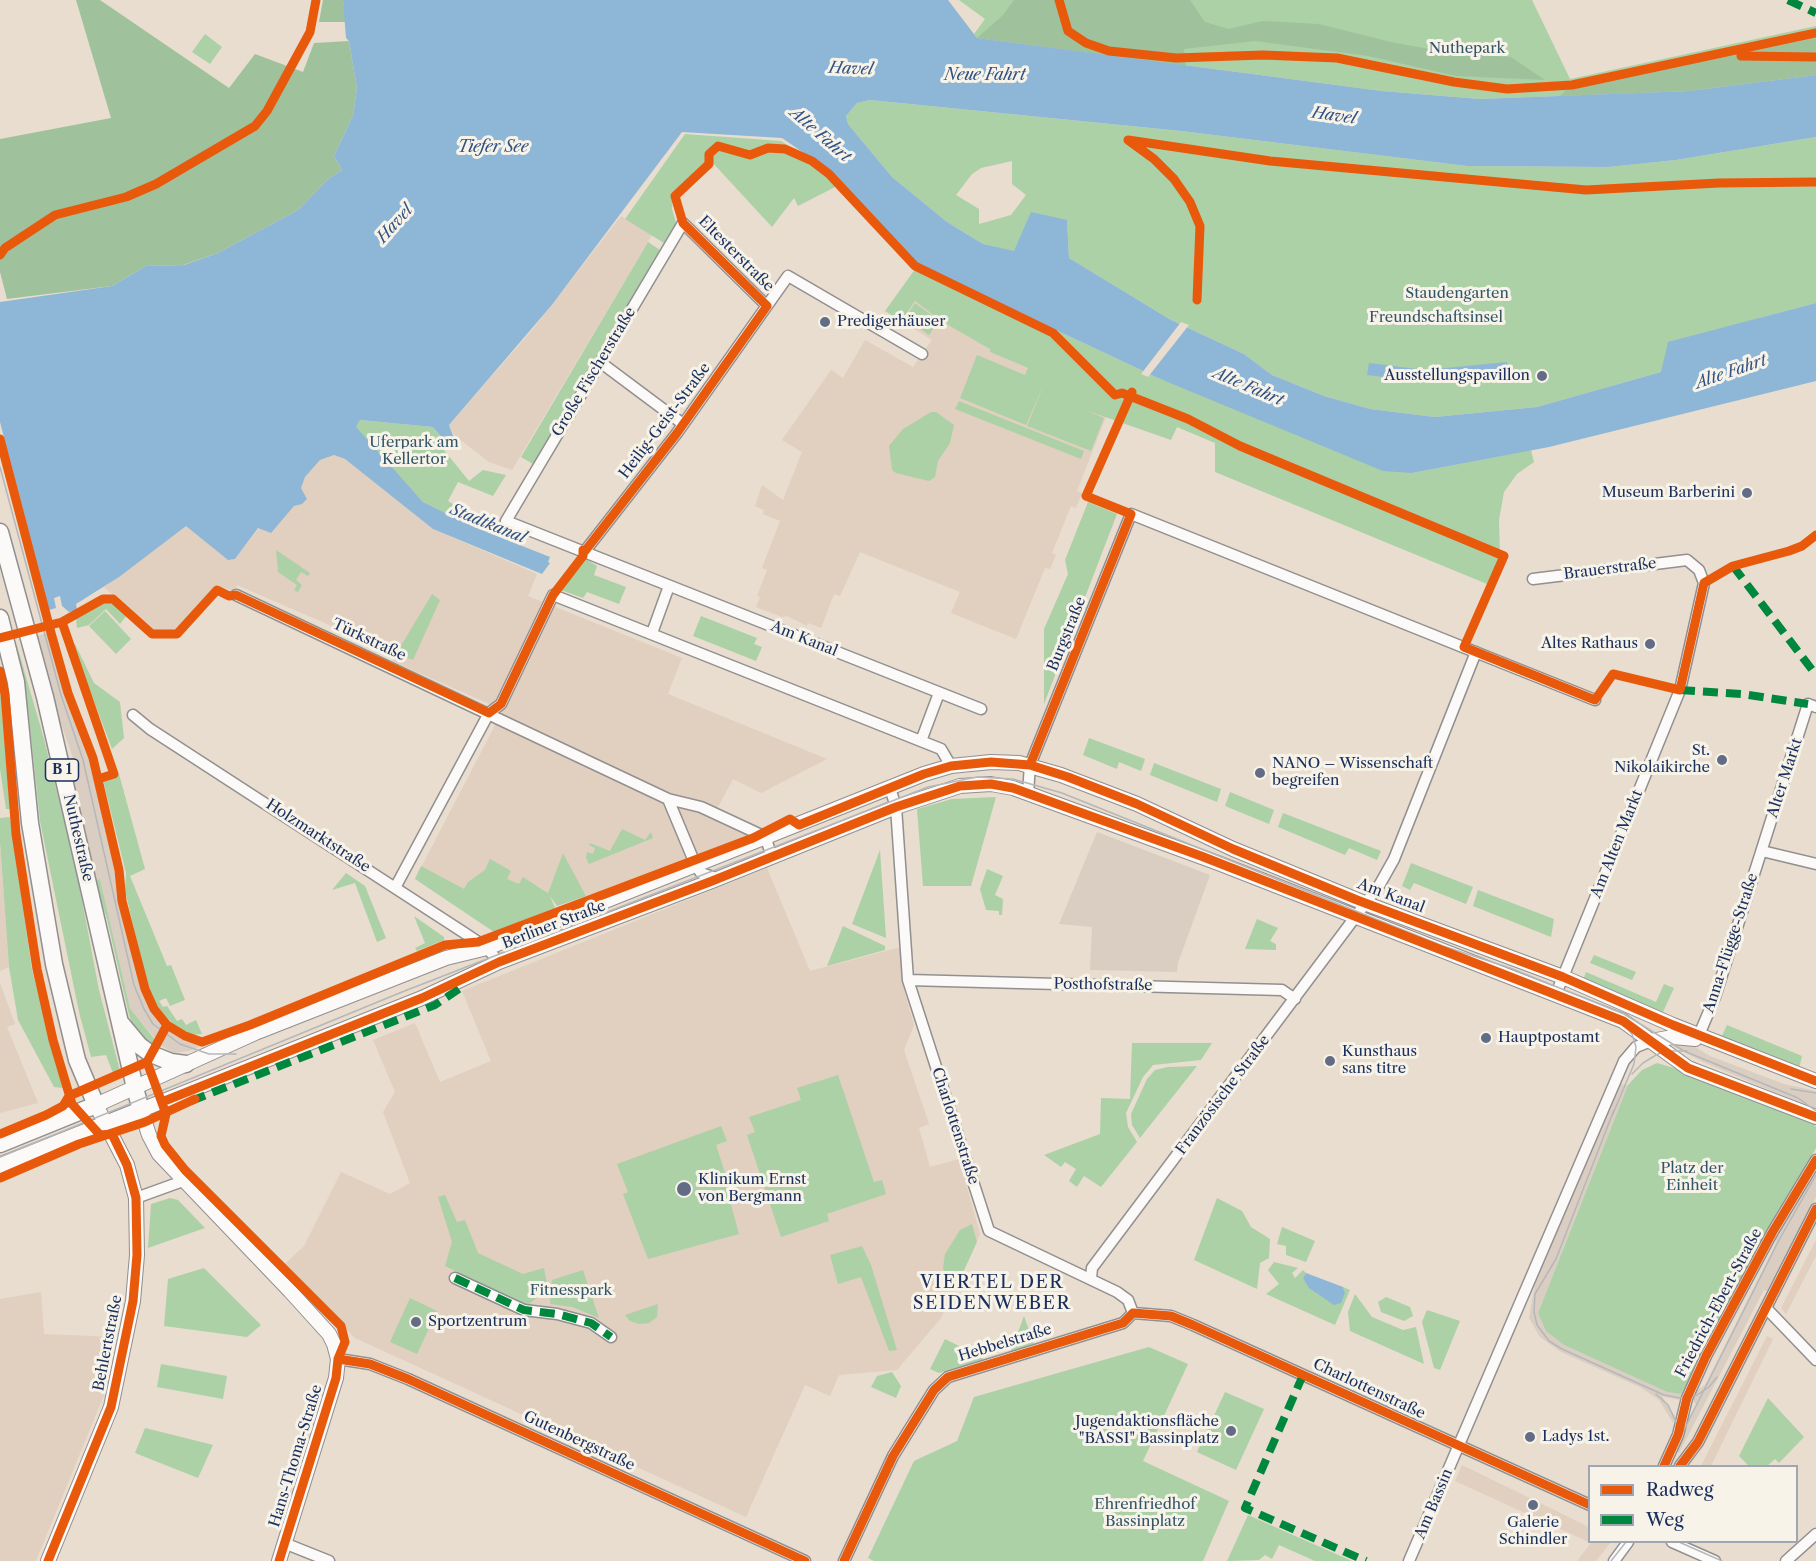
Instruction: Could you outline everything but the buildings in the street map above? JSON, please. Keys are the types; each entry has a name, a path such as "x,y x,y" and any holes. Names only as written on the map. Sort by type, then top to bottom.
{"main road":[{"name":"Nuthestraße","path":"0,532 45,697 141,1110"},
{"name":"B 1","path":"0,618 17,689 30,823 54,964 77,1060 96,1105"},
{"path":"118,1019 140,1046 151,1054 171,1062 186,1064"},
{"name":"Berliner Straße","path":"0,1144 96,1105"},
{"name":"Berliner Straße","path":"0,1166 141,1110"}],"street":[{"name":"Eltesterstraße","path":"683,222 767,306"},
{"name":"Große Fischerstraße","path":"506,521 683,222"},
{"name":"Heilig-Geist-Straße","path":"585,551 683,424 788,276 922,354"},
{"path":"600,362 683,424"},
{"name":"Burgstraße","path":"1028,793 1030,765 1131,514 1594,700"},
{"name":"Am Kanal","path":"506,521 981,709"},
{"name":"Brauerstraße","path":"1533,579 1687,560"},
{"name":"Am Alten Markt","path":"1556,994 1680,690 1704,584 1699,570 1687,560"},
{"path":"652,633 669,586"},
{"name":"Türkstraße","path":"236,595 668,799 701,807 766,839"},
{"path":"396,886 489,713 501,704 553,595 940,749 960,786"},
{"name":"Französische Straße","path":"1091,1278 1092,1268 1361,911 1394,859 1476,652"},
{"path":"921,741 939,693"},
{"name":"Alter Markt","path":"1762,851 1812,705"},
{"name":"Holzmarktstraße","path":"133,715 150,729 396,886 487,948 499,962"},
{"name":"Am Kanal","path":"951,766 991,762 1030,765 1137,804 1361,911 1623,1021 1688,1068 1816,1117"},
{"name":"Berliner Straße","path":"96,1105 255,1034 446,958 487,948 951,766"},
{"name":"Am Kanal","path":"960,786 992,784 1028,793 1361,911 1563,977 1706,1038 1816,1081"},
{"name":"Berliner Straße","path":"141,1110 422,998 499,962 719,879 896,807 960,786"},
{"name":"Charlottenstraße","path":"890,788 896,807 908,980 988,1231 1091,1278 1128,1300 1133,1313 1171,1316 1186,1322 1588,1504"},
{"path":"668,799 696,866 701,873 719,879"},
{"path":"766,839 772,857"},
{"path":"1762,851 1816,864"},
{"name":"Anna-Flügge-Straße","path":"1706,1038 1715,997 1762,851"},
{"name":"Posthofstraße","path":"908,980 1282,990 1295,999"},
{"name":"Am Kanal","path":"1651,1041 1673,1037 1706,1038"},
{"path":"1459,1446 1624,1061 1636,1047 1651,1041"},
{"path":"96,1105 106,1124"},
{"path":"141,1110 159,1154 329,1334 338,1359"},
{"name":"Behlertstraße","path":"48,1561 111,1407 133,1301 136,1198 126,1165 106,1124"},
{"name":"Friedrich-Ebert-Straße","path":"1665,1465 1678,1435 1687,1398 1706,1356 1772,1233 1816,1161"},
{"path":"136,1198 183,1181"},
{"path":"1681,1465 1698,1442 1816,1209"},
{"path":"455,1278 524,1310 557,1314 591,1323 611,1337"},
{"path":"1767,1309 1816,1360"},
{"name":"Hebbelstraße","path":"844,1561 893,1456 934,1390 948,1377 1123,1323 1133,1313"},
{"name":"Hans-Thoma-Straße","path":"279,1561 336,1378 338,1359"},
{"name":"Gutenbergstraße","path":"338,1359 370,1364 408,1379 805,1561"},
{"name":"Am Bassin","path":"1409,1561 1459,1446"},
{"path":"1786,1561 1816,1534"},
{"path":"284,1543 329,1561"},
{"path":"1614,1561 1627,1543"},
{"path":"1674,1543 1715,1561"}],"shaded area":[{"path":"621,216 652,235 512,470 489,462 454,435 449,425 533,329"},
{"path":"915,301 941,321 991,349 990,352 1028,368 1026,375 1046,383 1042,392 1106,417 1077,491 1082,493 1076,508 1071,506 1052,553 1056,555 1050,569 1045,568 1016,639 951,613 960,592 860,552 840,596 834,594 821,628 808,623 807,626 787,616 782,617 756,607 760,597 757,596 767,570 762,568 780,521 763,514 764,510 755,506 762,485 783,500 802,452 782,440 831,370 843,378 865,340 913,367 932,340 901,321"},
{"path":"334,455 345,459 433,529 537,574 528,596 682,658 668,694 827,759 761,793 733,779 717,809 751,836 586,896 563,854 548,893 537,885 519,906 415,879 503,710 392,661 396,654 237,585 234,591 217,586 175,631 153,631 104,587 186,525 228,560 235,559 259,528 277,525 294,506 307,499 301,488 305,477 320,460"},
{"path":"48,633 65,693 86,754 89,754 141,991 149,1007 169,1031 186,1042 201,1046 189,1051 173,1053 160,1045 130,1008 100,879 94,879 68,761 73,758 50,692 36,636"},
{"path":"1097,832 1210,875 1178,963 1177,972 1090,970 1092,927 1059,924"},
{"path":"0,842 9,967 0,971"},
{"name":"Klinikum Ernst von Bergmann","path":"767,868 810,971 901,947 904,990 914,1025 904,1050 929,1124 919,1128 930,1167 959,1159 980,1234 941,1318 897,1370 839,1375 830,1396 805,1385 746,1517 355,1338 285,1264 304,1246 341,1172 390,1194 410,1183 383,1112 395,1092 373,1040 415,1023 440,1082 491,1061 462,991"},
{"path":"0,983 15,1024 7,1027 38,1103 0,1113"},
{"path":"1687,1042 1710,1056 1784,1084 1816,1091 1816,1110 1703,1062 1673,1046"},
{"path":"1620,1084 1628,1085 1538,1313 1564,1345 1667,1392 1681,1394 1679,1400 1662,1396 1675,1416 1673,1423 1659,1400 1640,1387 1561,1352 1540,1337 1529,1318 1535,1284 1599,1126 1610,1110"},
{"path":"1816,1166 1816,1197 1768,1292 1764,1290 1679,1453 1676,1451 1684,1427 1696,1404 1693,1401 1695,1392 1705,1385 1777,1241 1773,1238"},
{"path":"1816,1240 1816,1256 1786,1314 1781,1308"},
{"path":"41,1292 44,1334 112,1337 104,1395 36,1561 0,1561 0,1299"},
{"path":"1767,1336 1773,1339 1711,1465 1702,1465"},
{"path":"1462,1465 1588,1527 1588,1542 1455,1481"},
{"path":"1591,1543 1610,1543 1596,1561 1577,1561"}],"green space":[{"path":"76,0 100,0 229,88 255,54 303,72 314,43 349,41 357,88 353,116 334,156 342,170 327,180 298,210 218,253 183,265 146,266 112,286 7,299 0,272 0,139 111,118"},
{"path":"323,0 343,0 346,22 319,22"},
{"name":"Nuthepark","path":"959,0 1532,0 1570,79 1816,26 1816,75 1689,91 1480,99 1382,91 977,38 974,34 985,19"},
{"path":"1014,0 1190,0 1205,22 1229,29 1262,21 1319,24 1391,42 1451,53 1511,57 1545,80 1456,76 1368,56 1255,41 1184,49 1186,66 977,38 1003,15"},
{"path":"205,34 222,47 210,64 192,52"},
{"path":"1816,38 1816,75 1689,91 1560,96 1567,89"},
{"name":"Freundschaftsinsel","path":"870,100 1181,131 1467,166 1608,167 1676,160 1816,137 1816,303 1760,318 1661,372 1537,407 1435,417 1370,409 1324,396 1272,375 1244,354 1171,320 1069,258 1067,220 1014,252 983,244 947,222 892,177 848,124 846,116 857,103","holes":["1012,161 1012,184 1026,195 1011,215 979,224 979,209 956,195 972,174 981,168"]},
{"path":"685,134 781,141 810,160 837,186 798,206 794,198 772,227 711,161 673,196 672,209 676,223 664,243 625,219"},
{"path":"648,242 660,250 533,464 521,457"},
{"path":"918,265 1158,378 1412,473 1531,450 1534,462 1517,474 1504,492 1499,520 1500,557 1487,584 1215,472 1215,443 1177,427 1171,440 1088,411 1104,418 1091,451 1027,426 1045,382 1026,425 960,398 977,355 1025,375 1028,368 990,352 990,349 941,321 915,301 901,321 885,311"},
{"path":"915,303 939,321 929,335 905,318"},
{"path":"959,401 1084,451 1081,459 955,409"},
{"path":"931,412 936,412 954,425 950,443 938,461 935,477 929,481 896,473 892,470 889,446 903,429"},
{"name":"Uferpark am Kellertor","path":"360,420 433,427 443,440 439,444 469,481 483,470 506,475 493,496 458,482 448,501 479,520 474,527 423,502 355,428"},
{"path":"1088,502 1117,514 1044,704 1044,629 1068,574 1065,560"},
{"path":"276,550 310,573 308,576 301,572 296,580 302,585 298,592 294,590 297,585 278,572"},
{"path":"584,558 597,566 594,575 626,587 619,604 587,592 583,598 561,590"},
{"path":"432,594 440,600 413,660 396,654"},
{"path":"104,602 113,603 127,615 120,624 106,609 89,625 77,628 76,618"},
{"path":"105,611 131,639 116,654 89,626"},
{"path":"701,616 757,638 754,644 762,647 756,661 693,636"},
{"path":"16,642 44,739 76,869 99,990 120,1071 113,1073 106,1055 91,1057 79,1012 40,821 28,709"},
{"path":"75,644 94,683 120,702 124,738 112,749 73,646"},
{"path":"0,684 10,809 6,809 0,769"},
{"path":"1089,738 1145,759 1141,771 1119,762 1117,769 1083,755"},
{"path":"1154,763 1221,789 1217,802 1150,775"},
{"path":"119,774 145,869 130,876 167,966 171,965 185,1000 170,1006 166,998 159,1001 163,1007 167,1006 177,1021 182,1019 186,1025 196,1020 202,1034 190,1035 178,1029 155,1006 149,994 125,890 126,873 103,780"},
{"path":"1230,792 1274,810 1269,824 1225,806"},
{"path":"996,797 971,886 923,886 917,809 952,799"},
{"path":"1283,813 1381,851 1377,860 1349,848 1345,855 1278,827"},
{"path":"10,817 32,970 63,1088 54,1087 18,1020 9,967 0,842 0,818"},
{"path":"622,829 645,840 651,832 653,838 589,864 586,858 587,852 593,854 595,848 589,845 590,843 610,851"},
{"path":"880,850 886,938 852,924"},
{"path":"563,853 586,896 557,906 550,896 555,908 494,932 415,879 421,866 464,889 468,882 485,870 490,859 511,871 507,879 519,884 523,877 548,893"},
{"path":"1411,863 1473,887 1466,904 1414,883 1410,890 1402,886"},
{"path":"987,869 1003,876 995,895 1003,899 1002,915 999,915 999,911 986,910 980,889"},
{"path":"346,873 365,886 386,938 377,942 355,883 332,890"},
{"path":"100,879 130,1008 155,1040 150,1048 134,1029 129,1015 107,919 94,880"},
{"path":"1478,890 1554,919 1551,937 1473,906"},
{"path":"414,916 444,937 444,940 417,951 415,948 425,943"},
{"path":"1257,919 1278,928 1270,941 1276,944 1276,950 1245,949"},
{"path":"843,926 885,946 885,950 827,966"},
{"path":"1594,955 1636,972 1632,980 1590,963"},
{"path":"1586,972 1656,1002 1664,984 1674,988 1662,1014 1583,980"},
{"path":"1727,1025 1802,1056 1799,1069 1721,1038"},
{"path":"1132,1043 1212,1043 1201,1060 1153,1065 1143,1077 1126,1113 1128,1127 1137,1142 1101,1187 1084,1176 1077,1187 1069,1181 1076,1169 1065,1162 1061,1167 1044,1155 1100,1134 1101,1098 1130,1099"},
{"name":"Platz der Einheit","path":"1657,1063 1814,1124 1816,1127 1816,1148 1681,1394 1667,1392 1564,1345 1546,1331 1538,1313 1628,1085 1642,1070"},
{"path":"1197,1066 1140,1138 1132,1125 1131,1114 1147,1079 1155,1070"},
{"path":"838,1075 874,1182 882,1180 886,1194 827,1214 829,1221 781,1237 747,1135 755,1132 749,1117 801,1100 797,1088"},
{"path":"721,1126 727,1141 716,1145 726,1176 735,1174 742,1197 730,1201 739,1234 648,1259 623,1194 628,1192 617,1164"},
{"path":"445,1195 457,1222 465,1220 478,1253 523,1274 544,1268 548,1288 527,1306 445,1266 452,1242 438,1197"},
{"path":"170,1198 178,1200 205,1228 148,1248 151,1204"},
{"path":"1217,1198 1242,1211 1251,1227 1270,1239 1269,1258 1260,1263 1257,1289 1194,1260"},
{"path":"972,1224 977,1242 955,1290 948,1282 943,1268 945,1254 960,1230"},
{"path":"1282,1227 1315,1241 1306,1262 1286,1255 1286,1246 1277,1244"},
{"path":"862,1246 871,1265 897,1350 889,1351 861,1277 838,1284 830,1255"},
{"path":"1274,1262 1298,1268 1292,1273 1295,1278 1303,1270 1306,1273 1303,1278 1345,1294 1343,1287 1350,1290 1335,1325 1266,1294 1279,1284 1268,1270"},
{"path":"204,1268 261,1325 247,1337 164,1326 168,1279"},
{"name":"Fitnesspark","path":"583,1270 599,1318 572,1307 550,1304 552,1280"},
{"path":"1355,1294 1372,1317 1403,1330 1416,1327 1424,1364 1350,1331 1348,1312"},
{"path":"1386,1297 1410,1307 1413,1316 1404,1321 1381,1312 1378,1302"},
{"name":"Sportzentrum","path":"410,1298 437,1311 417,1354 390,1342"},
{"path":"658,1304 657,1317 649,1323 639,1324 630,1321 625,1315"},
{"path":"1427,1310 1460,1321 1440,1370 1434,1368 1422,1322"},
{"path":"1024,1316 1034,1344 1011,1351"},
{"path":"945,1339 983,1358 982,1360 939,1373 930,1369"},
{"name":"Ehrenfriedhof Bassinplatz","path":"1149,1347 1188,1364 1143,1461 1229,1501 1203,1561 874,1561 868,1558 914,1461 957,1441 974,1397"},
{"path":"161,1364 227,1376 223,1399 157,1387"},
{"path":"892,1372 901,1386 896,1398 871,1387 877,1376"},
{"name":"Jugendaktionsfläche \"BASSI\" Bassinplatz","path":"1225,1392 1264,1409 1236,1470 1197,1452"},
{"path":"1768,1398 1804,1437 1779,1463 1775,1459 1768,1465 1748,1465 1739,1456"},
{"path":"145,1428 213,1445 198,1478 135,1453"},
{"path":"1248,1515 1352,1561 1315,1561 1279,1545 1272,1559 1265,1555 1259,1560 1227,1561"}],"water":[{"name":"Tiefer See","path":"343,0 948,0 977,38 1382,91 1480,99 1689,91 1816,75 1816,137 1676,160 1608,167 1467,166 1181,131 870,100 857,103 846,116 848,124 892,177 947,222 983,244 1014,251 1031,212 1067,220 1069,258 1171,320 1244,354 1272,375 1324,396 1370,409 1435,417 1537,407 1661,372 1668,342 1816,303 1816,381 1549,447 1412,473 1383,471 1158,378 918,265 833,173 782,138 682,132 551,306 449,425 455,441 452,445 446,443 433,427 360,420 356,427 423,502 474,527 550,557 548,562 550,563 542,574 433,529 345,459 334,455 320,460 305,477 301,488 307,499 302,504 294,506 271,533 258,528 235,559 228,560 186,526 119,577 76,604 77,610 69,612 62,606 60,596 54,598 56,608 0,624 0,302 112,286 146,266 184,265 218,253 298,210 327,180 342,170 334,156 353,116 357,88 349,41 346,38"},
{"path":"1507,362 1508,374 1460,380 1425,382 1367,375 1369,363 1425,370"},
{"path":"1306,1273 1343,1287 1345,1293 1341,1303 1334,1305 1309,1288 1303,1278"}],"pier":[{"path":"1181,322 1189,325 1148,377 1141,374"},
{"path":"0,422 50,613 0,627"}],"tram line":[{"path":"0,467 61,695 83,760 134,985 153,1024 180,1044 209,1054 236,1054"},
{"path":"0,1157 402,992 928,787 977,777 1013,779 1062,793 1443,946 1510,968 1624,1014 1684,1051 1798,1098 1816,1111"},
{"path":"1612,1116 1634,1064 1636,1047 1632,1034 1614,1014"},
{"path":"1632,1074 1643,1063 1665,1051 1687,1051"},
{"path":"1791,1089 1816,1093"},
{"path":"1614,1110 1556,1259 1535,1294 1534,1312 1537,1325 1549,1341 1562,1349 1664,1395 1680,1398 1697,1395 1709,1387 1717,1377"},
{"path":"1666,1465 1779,1240 1816,1175"},
{"path":"1656,1394 1668,1405 1676,1422 1677,1441"},
{"path":"1611,1561 1625,1543"},
{"path":"1681,1543 1722,1561"}],"marked path":[{"path":"1788,0 1816,13"},
{"path":"1733,566 1816,675"},
{"path":"1680,690 1742,694 1808,704"},
{"path":"191,1101 435,1005 462,987"},
{"path":"455,1278 524,1310 557,1314 591,1323 611,1337"},
{"path":"1303,1375 1245,1508 1366,1561"}],"cycle path":[{"path":"0,255 5,248 55,215 126,197 156,184 255,126 267,111 310,32 316,0"},
{"path":"1059,0 1068,31 1086,43 1109,51 1176,58 1263,55 1337,58 1454,82 1507,89 1572,85 1816,33"},
{"path":"1741,56 1816,57"},
{"path":"1197,300 1200,226 1190,202 1174,179 1154,159 1128,140 1270,161 1586,190 1719,183 1816,182"},
{"path":"0,638 62,622 103,599 113,599 152,634 177,634 217,590 229,596 236,595 489,713 501,704 553,595 583,556 583,550 585,551 677,433 767,306 683,223 675,196 709,164 709,154 718,146 750,155 768,148 785,149 812,161 829,174 915,266 1053,333 1115,395 1122,393 1188,419 1240,446 1504,556 1464,647 1595,700 1613,674 1680,690 1704,583 1733,566 1802,546 1816,535"},
{"path":"1030,765 1131,514 1086,496 1132,392"},
{"path":"0,439 68,693 93,758 119,870 122,901 145,989 154,1009 167,1025 185,1036 202,1042 250,1025 445,945 478,942 753,838 790,819 799,825 924,774 951,766 991,762 1030,765 1068,777 1137,804 1233,849 1357,900 1563,977 1673,1025 1816,1081"},
{"path":"62,622 114,774 98,779"},
{"path":"0,671 5,694 16,834 37,969 53,1040 72,1104 100,1135 112,1134"},
{"path":"162,1102 422,998 499,962 712,881 896,807 960,786 991,784 1013,788 1201,856 1623,1021 1688,1068 1816,1117"},
{"path":"0,1134 63,1106 69,1096 147,1062 167,1025"},
{"path":"147,1062 166,1114 161,1136 165,1145 185,1170 341,1326 345,1342 338,1359 336,1378 279,1561"},
{"path":"0,1178 79,1144 145,1122 195,1099"},
{"path":"48,1561 111,1407 133,1301 137,1255 136,1198 127,1165 112,1134"},
{"path":"1664,1465 1678,1435 1687,1398 1706,1356 1772,1233 1816,1160"},
{"path":"1681,1465 1698,1442 1816,1209"},
{"path":"1133,1313 1171,1316 1193,1325 1588,1504"},
{"path":"844,1561 893,1456 934,1390 948,1377 1123,1323 1133,1313"},
{"path":"338,1359 370,1364 408,1379 805,1561"}],"place":[{"name":"Predigerhäuser","path":"825,322"},
{"name":"Ausstellungspavillon","path":"1542,376"},
{"name":"Museum Barberini","path":"1747,493"},
{"name":"Altes Rathaus","path":"1650,644"},
{"name":"St. Nikolaikirche","path":"1722,760"},
{"name":"NANO – Wissenschaft begreifen","path":"1260,773"},
{"name":"Hauptpostamt","path":"1486,1038"},
{"name":"Kunsthaus sans titre","path":"1330,1061"},
{"name":"Klinikum Ernst von Bergmann","path":"684,1189"},
{"name":"Sportzentrum","path":"416,1322"},
{"name":"Jugendaktionsfläche \"BASSI\" Bassinplatz","path":"1231,1431"},
{"name":"Ladys 1st.","path":"1530,1437"},
{"name":"Galerie Schindler","path":"1533,1505"}],"district":[{"name":"VIERTEL DER SEIDENWEBER","path":"992,1293"}],"water label":[{"name":"Havel","path":"851,69"},
{"name":"Neue Fahrt","path":"985,75"},
{"name":"Havel","path":"1334,116"},
{"name":"Alte Fahrt","path":"820,135"},
{"name":"Havel","path":"395,224"},
{"name":"Alte Fahrt","path":"1731,372"},
{"name":"Alte Fahrt","path":"1248,387"},
{"name":"Stadtkanal","path":"488,524"}],"park label":[{"name":"Staudengarten","path":"1457,294"}]}
